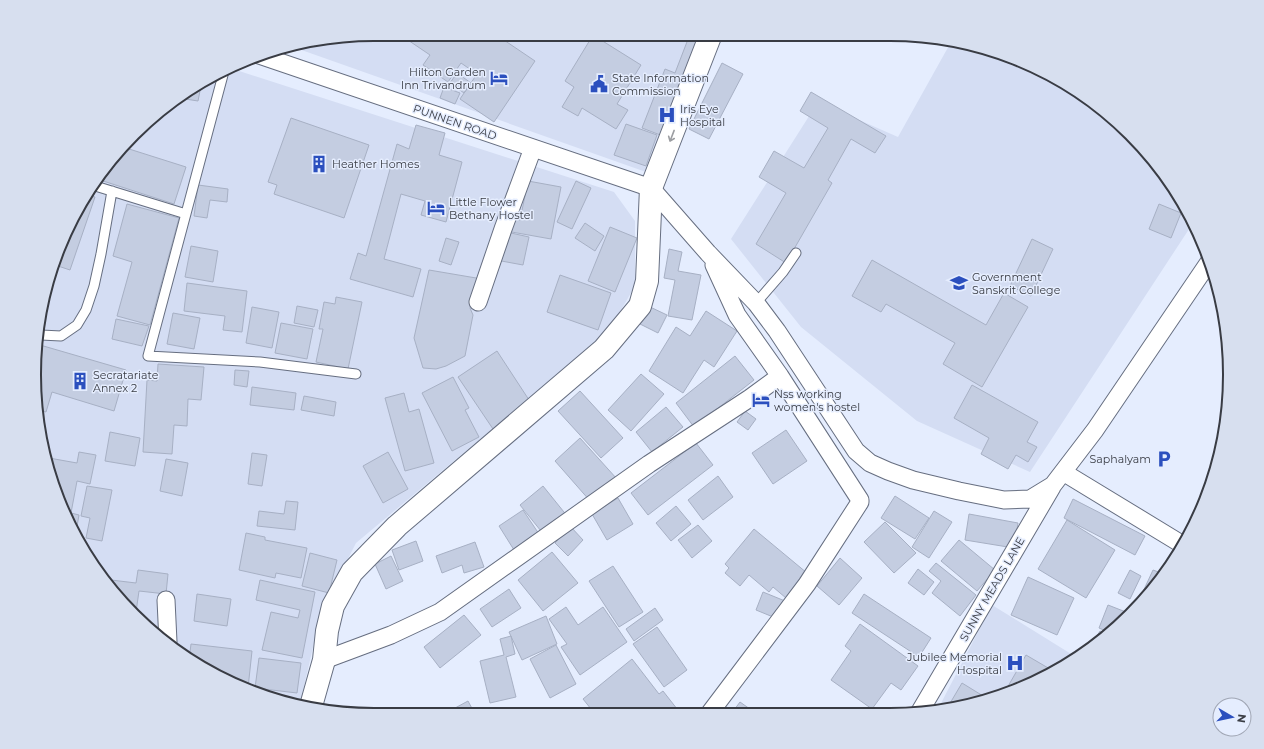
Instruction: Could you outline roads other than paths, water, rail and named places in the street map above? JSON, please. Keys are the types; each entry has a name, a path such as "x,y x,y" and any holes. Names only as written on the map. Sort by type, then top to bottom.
{"street":[{"path":"312,702 324,660 327,631 333,606 352,572 397,526 604,350 640,306 647,281 651,188 708,41"},
{"name":"PUNNEN ROAD","path":"269,58 651,188"},
{"path":"478,302 503,228 533,148"},
{"path":"651,188 708,253 756,303 777,331 856,450 870,463 913,480 1004,500 1030,499 1058,479 1177,542"},
{"path":"708,253 737,315 780,376 860,500 807,584 714,708"},
{"name":"SUNNY MEADS LANE","path":"923,706 1058,479 1095,430 1205,268"},
{"path":"324,660 391,635 440,612 649,464 750,398 780,376"},
{"path":"166,600 168,636"}],"lane":[{"path":"222,78 148,356 260,362 356,374"},
{"path":"98,187 186,214"},
{"path":"44,335 61,336 77,325 86,310 94,286 101,254 112,191"},
{"path":"756,303 783,272 796,253"}],"place":[{"name":"Hilton Garden Inn Trivandrum","path":"499,78"},
{"name":"State Information Commission","path":"599,84"},
{"name":"Iris Eye Hospital","path":"667,115"},
{"name":"Heather Homes","path":"319,164"},
{"name":"Little Flower Bethany Hostel","path":"436,208"},
{"name":"Government Sanskrit College","path":"959,283"},
{"name":"Secratariate Annex 2","path":"80,381"},
{"name":"Nss working women's hostel","path":"761,400"},
{"name":"Saphalyam","path":"1164,459"},
{"name":"Jubilee Memorial Hospital","path":"1015,663"}]}
